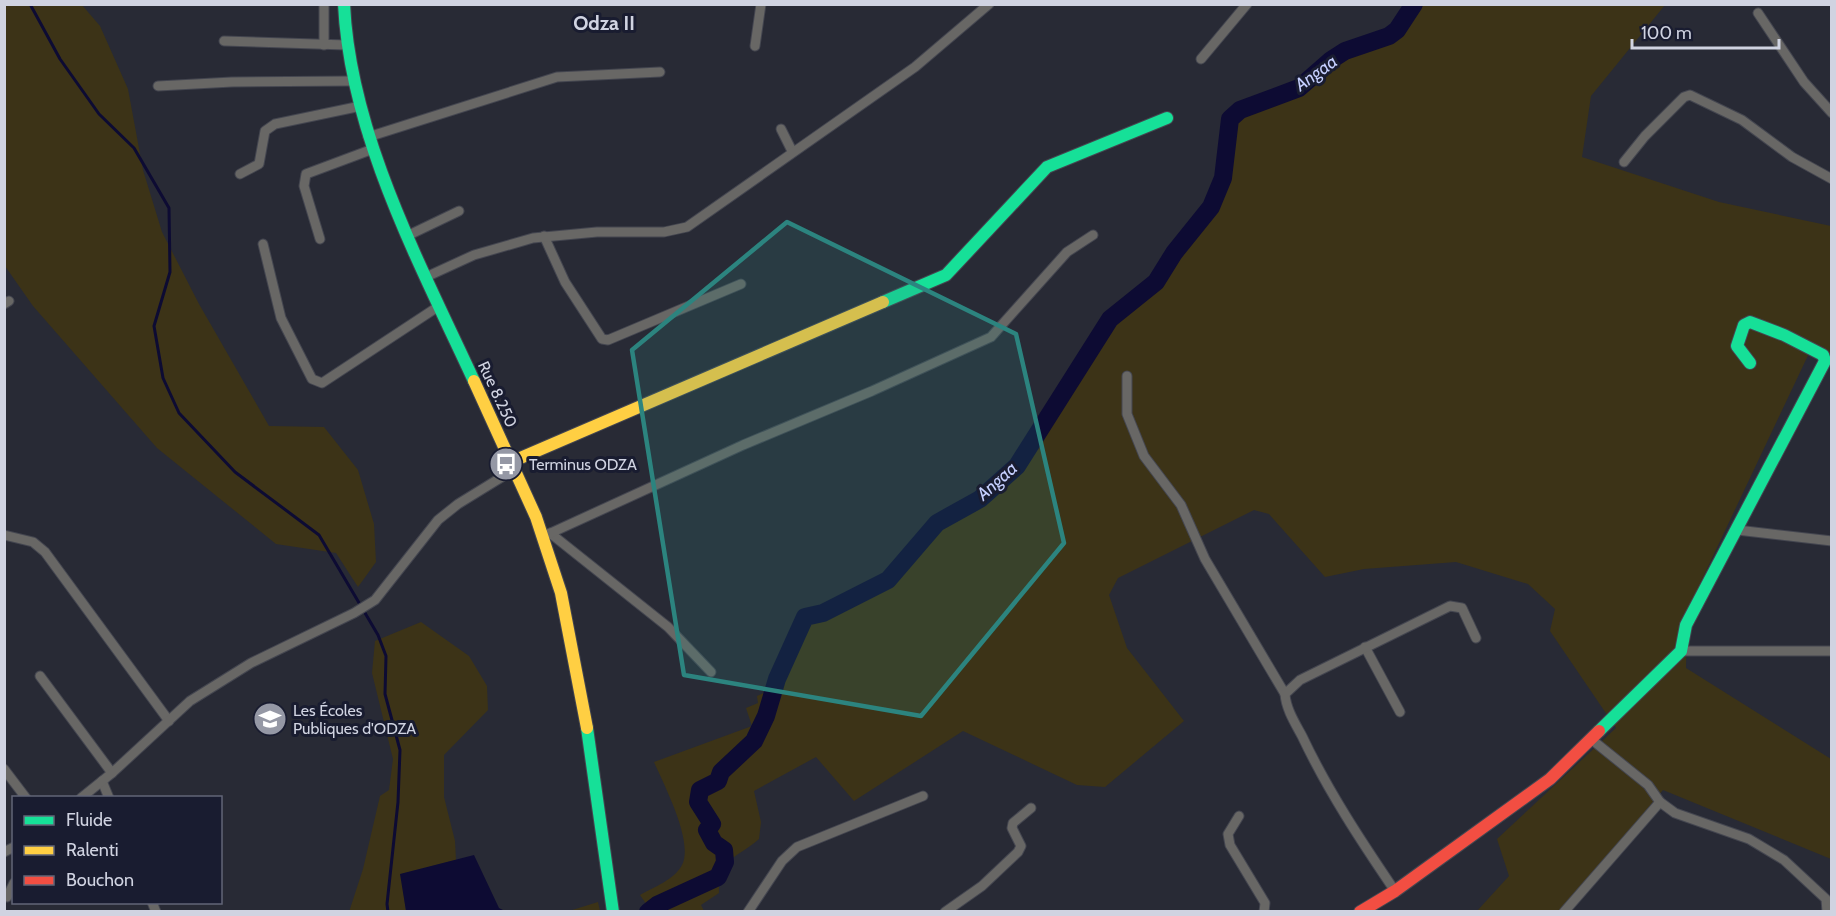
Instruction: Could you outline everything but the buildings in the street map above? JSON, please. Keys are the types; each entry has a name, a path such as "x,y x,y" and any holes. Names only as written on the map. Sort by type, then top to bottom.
{"main road":[{"name":"Rue 8.250","path":"344,4 346,45 370,143 439,306 546,535 561,593 585,712 613,912"},
{"path":"513,465 946,274 1047,167 1167,118"},
{"path":"1360,912 1395,891 1550,779 1681,651 1686,625 1825,361 1822,355 1801,343 1750,322 1744,325 1737,346 1750,363"}],"street":[{"path":"324,4 324,45"},
{"path":"755,46 761,4"},
{"path":"426,277 503,245 544,236 680,230 915,67 989,4"},
{"path":"1201,59 1247,4"},
{"path":"1758,13 1804,82 1832,113"},
{"path":"224,41 346,45"},
{"path":"320,239 304,186 306,174 370,143 556,77 660,72"},
{"path":"158,86 232,81 354,81"},
{"path":"1624,162 1645,136 1684,97 1690,94 1742,120 1792,157 1832,179"},
{"path":"240,174 259,164 265,131 275,124 361,106"},
{"path":"781,129 792,151"},
{"path":"409,235 459,211"},
{"path":"711,672 668,627 546,535 743,445 862,396 992,337 1067,252 1093,235"},
{"path":"544,236 565,282 602,339 608,340 741,284"},
{"path":"263,244 281,318 312,379 317,382 322,383 439,306"},
{"path":"1127,376 1127,414 1144,456 1181,505 1205,559 1285,694 1286,703 1299,730 1340,806 1395,891"},
{"path":"83,796 112,773 190,701 251,663 375,600 438,520 513,465"},
{"path":"1737,530 1832,541"},
{"path":"4,534 33,542 45,552 169,721"},
{"path":"1285,694 1300,680 1450,606 1462,608 1476,638"},
{"path":"1365,647 1400,712"},
{"path":"1681,651 1832,651"},
{"path":"40,676 112,773"},
{"path":"1591,739 1648,785 1659,802 1675,813 1749,839 1784,860 1826,899 1827,912"},
{"path":"4,769 24,796"},
{"path":"102,781 108,796"},
{"path":"748,912 782,861 797,847 923,796"},
{"path":"1564,912 1659,802"},
{"path":"945,912 982,886 1018,852 1021,846 1012,828 1013,823 1031,808"},
{"path":"1239,816 1228,834 1230,845 1265,903 1264,912"},
{"path":"7,897 12,887"}],"highlighted area":[{"path":"787,222 1016,334 1064,543 921,716 684,675 632,350"}],"shaded area":[{"path":"4,5 82,5 100,26 128,89 143,170 162,232 199,304 269,426 324,427 358,470 374,524 376,562 358,587 336,553 276,544 157,448 33,306 5,266"},
{"path":"1414,5 1665,5 1591,96 1582,157 1719,202 1831,226 1831,355 1812,347 1687,611 1686,668 1831,759 1831,859 1663,790 1562,911 1477,911 1509,876 1497,839 1616,728 1550,631 1555,609 1528,584 1456,562 1364,569 1325,577 1269,514 1254,510 1118,578 1109,595 1127,648 1184,721 1105,787 1077,785 963,731 854,801 816,757 754,791 761,822 759,839 725,866 719,881 719,893 701,905 704,911 651,911 640,895 674,875 682,865 685,855 676,813 654,762 752,726 746,708 758,703 757,696 770,690 805,617 823,613 888,580 937,523 980,499 1017,466 1110,319 1156,282 1174,253 1211,207 1223,178 1230,119 1240,110 1299,88 1345,51 1389,36 1397,30"},
{"path":"421,622 469,656 487,686 488,710 444,755 444,797 455,841 456,860 401,874 406,911 349,912 363,869 380,796 389,790 393,759 372,673 375,641"},
{"path":"474,855 499,908 505,911 406,911 400,874"},
{"path":"598,902 600,911 569,911"}],"waterway":[{"path":"30,4 60,59 99,114 134,148 169,208 170,272 154,326 163,378 179,413 235,472 319,535 378,635 386,656 385,694 400,750 398,802 388,912"},
{"name":"Angaa","path":"648,912 657,905 718,877 725,862 724,850 714,843 707,830 712,824 698,802 700,790 718,781 721,772 754,741 766,716 777,679 805,617 823,613 888,580 937,523 980,499 1017,466 1110,319 1156,282 1174,253 1211,207 1223,178 1230,119 1240,110 1299,88 1345,51 1389,36 1397,30 1414,4"}],"traffic: fast":[{"path":"344,4 349,53 359,101 374,150 411,245 474,381"},
{"path":"883,302 946,275 1047,167 1167,118"},
{"path":"1599,731 1681,651 1686,625 1825,361 1823,355 1784,335 1750,322 1744,325 1737,346 1750,363"},
{"path":"587,728 613,912"}],"traffic: slow":[{"path":"511,462 883,302"},
{"path":"474,381 536,517 561,593 587,728"}],"traffic: jam":[{"path":"1360,912 1395,891 1550,779 1599,731"}],"place":[{"name":"Terminus ODZA","path":"506,464"},
{"name":"Les Écoles Publiques d'ODZA","path":"270,719"}],"district":[{"name":"Odza II","path":"604,23"}]}
